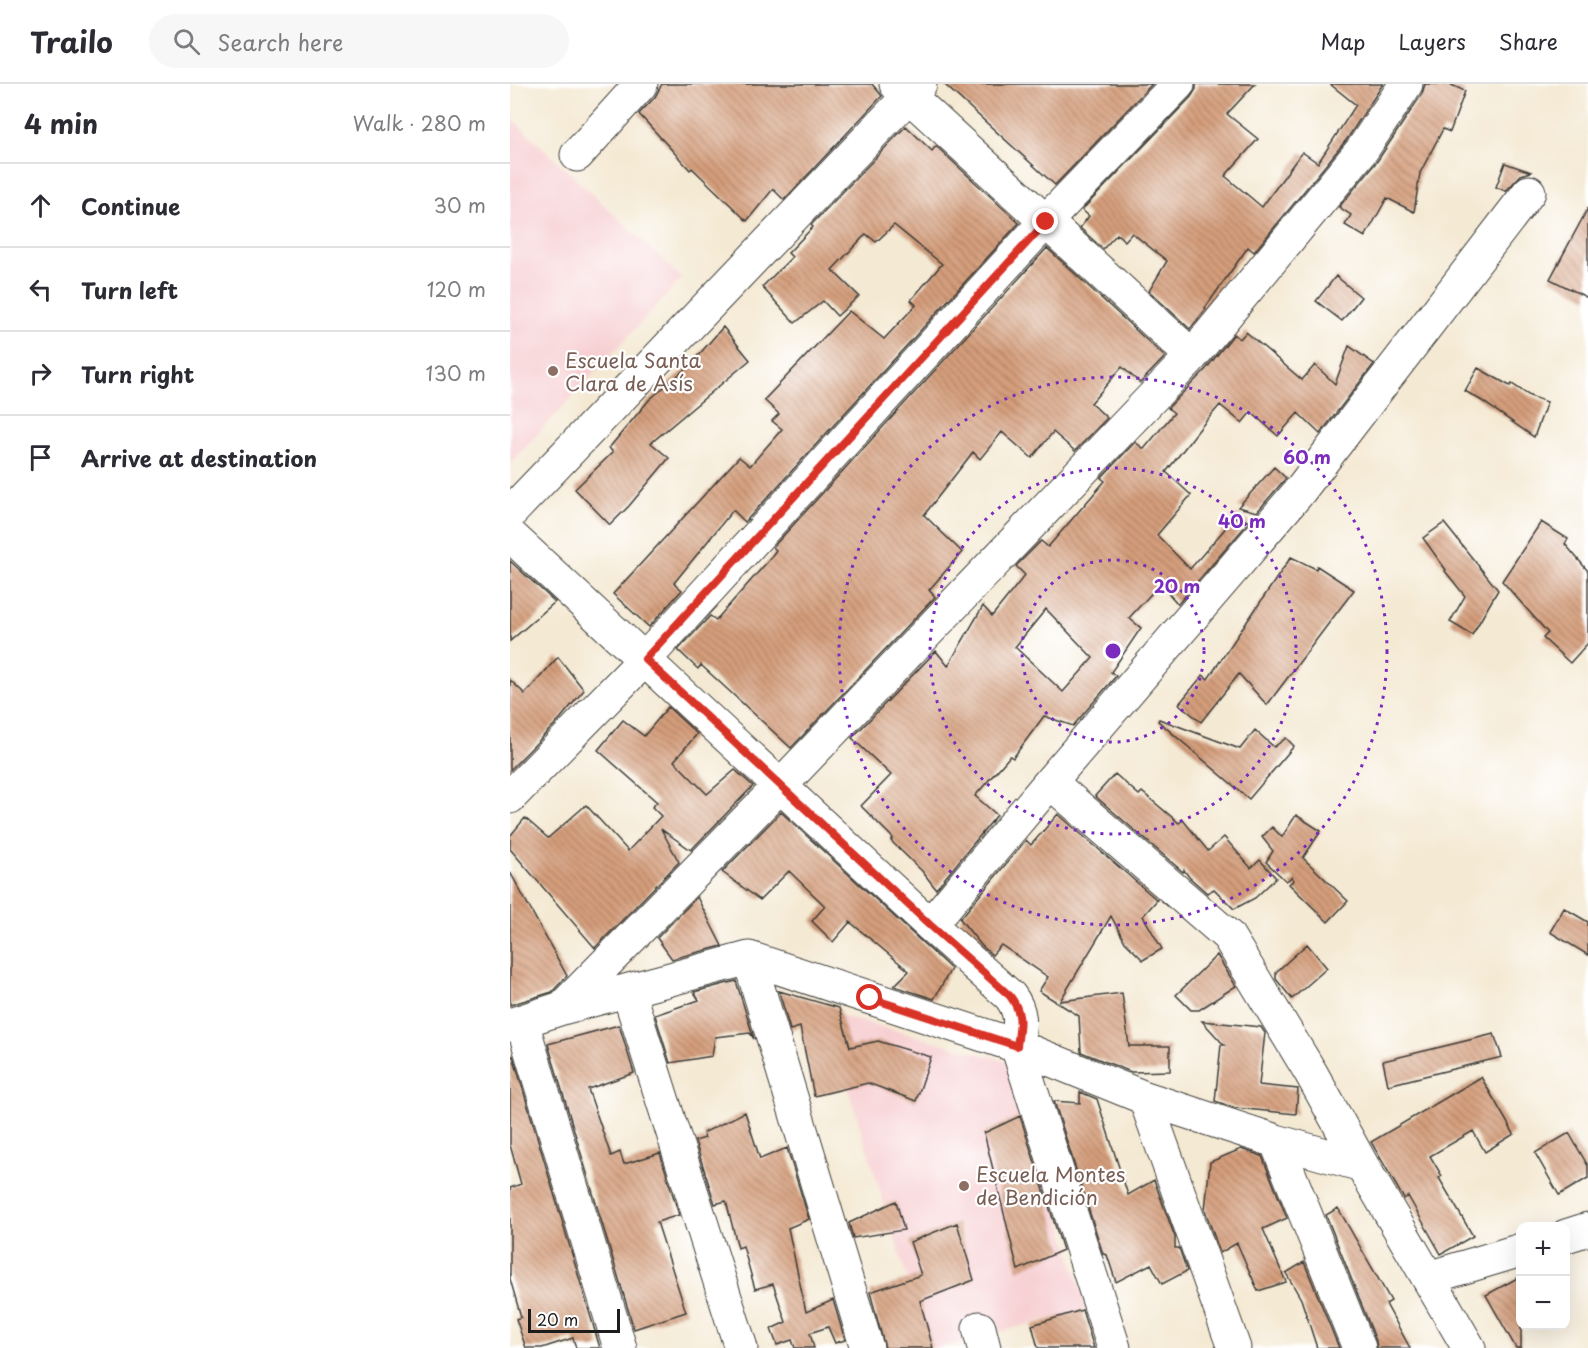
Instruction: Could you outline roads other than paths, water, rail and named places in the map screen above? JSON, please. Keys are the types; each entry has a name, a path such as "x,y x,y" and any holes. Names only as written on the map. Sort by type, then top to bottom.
{"street":[{"path":"577,155 640,84"},
{"path":"510,797 645,659 1046,222 1178,84"},
{"path":"562,1008 780,786 1192,357 1362,150 1406,84"},
{"path":"510,513 908,88 1046,222 1192,357"},
{"path":"930,925 1298,493 1529,192"},
{"path":"510,535 930,925 1010,996 1018,1007 1020,1022 1017,1046 1114,1348"},
{"path":"1050,782 1228,936 1311,1073 1469,1348"},
{"path":"620,1348 516,1023 562,1008 749,958 1017,1046 1144,1098 1276,1142 1362,1165"},
{"path":"749,958 867,1348"},
{"path":"628,991 741,1348"},
{"path":"1144,1098 1234,1348"},
{"path":"1276,1142 1359,1348"},
{"path":"1570,1235 1588,1229"},
{"path":"1428,1278 1516,1252"}],"place":[{"name":"Escuela Santa Clara de Asís","path":"553,371"},
{"name":"Escuela Montes de Bendición","path":"964,1186"}]}
